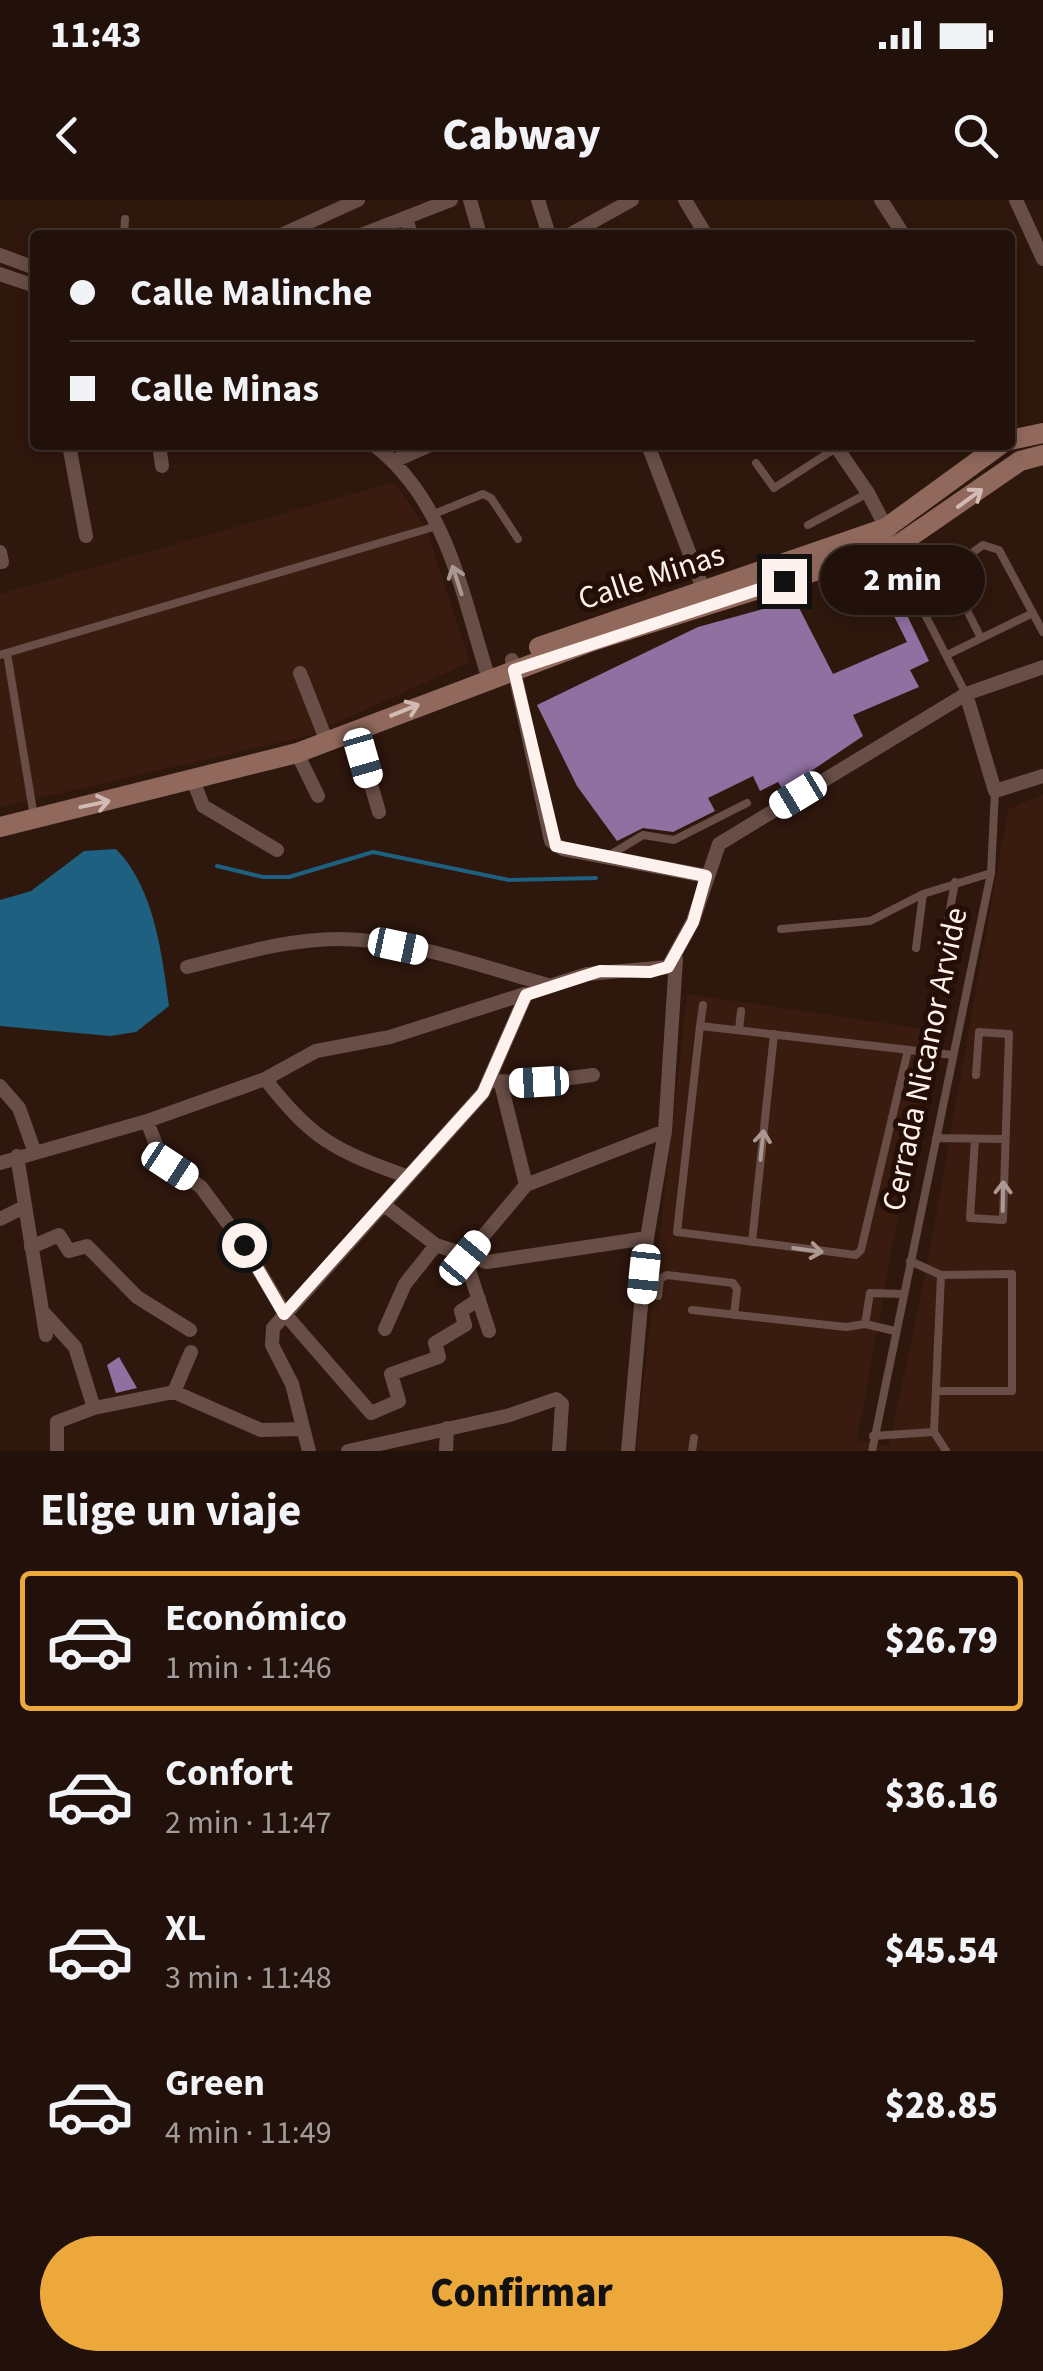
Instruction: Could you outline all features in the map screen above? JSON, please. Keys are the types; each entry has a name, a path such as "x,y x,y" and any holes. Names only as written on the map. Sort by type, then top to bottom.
{"street":[{"path":"289,230 330,206 358,200"},
{"path":"374,230 451,200"},
{"path":"470,200 479,230"},
{"path":"538,200 548,230"},
{"path":"598,200 603,217"},
{"path":"579,230 632,200"},
{"path":"685,200 703,230"},
{"path":"880,200 899,230"},
{"path":"1016,200 1043,260"},
{"path":"406,218 409,230"},
{"path":"0,255 30,266"},
{"path":"0,274 30,284"},
{"path":"1015,439 1043,432"},
{"path":"70,450 86,536"},
{"path":"160,450 162,466"},
{"path":"380,450 394,461 437,520 482,677"},
{"path":"394,461 419,450"},
{"path":"650,450 706,597"},
{"path":"839,450 892,537"},
{"name":"Calle Minas","path":"892,537 990,450"},
{"path":"993,450 1001,476"},
{"name":"Calle Minas","path":"0,827 297,753 513,664 589,627 706,597 892,537 1001,476 1020,461 1043,455"},
{"path":"513,664 552,840 563,849 706,876"},
{"path":"628,1451 648,1238 666,1131 676,958 719,844 966,694 1043,666"},
{"path":"300,673 327,742"},
{"name":"Cerrada Nicanor Arvide","path":"966,694 995,791"},
{"path":"355,730 379,812"},
{"path":"297,753 318,796"},
{"path":"995,791 1043,776"},
{"path":"193,780 203,806 277,850"},
{"path":"187,967 258,949 336,939 419,950 549,985"},
{"path":"0,1163 34,1150 147,1121 265,1080 316,1051 390,1038 600,971 658,971 676,958"},
{"path":"309,1451 292,1384 272,1345 273,1328 406,1176 496,1084 526,995"},
{"path":"496,1084 594,1075"},
{"path":"265,1080 318,1138 342,1153 406,1176"},
{"path":"496,1084 526,1186"},
{"path":"0,1086 19,1108 34,1150"},
{"path":"147,1121 161,1158 210,1199 284,1314 370,1414 399,1401 391,1374 439,1357 435,1343 465,1325 461,1311 479,1299"},
{"path":"465,1258 526,1186 666,1131"},
{"path":"17,1156 46,1335"},
{"path":"384,1205 436,1244 465,1258 503,1262 648,1238"},
{"path":"0,1219 24,1207"},
{"path":"31,1246 59,1235 69,1251 87,1246 136,1297 190,1330"},
{"path":"385,1329 404,1284 436,1244"},
{"path":"465,1258 489,1331"},
{"path":"43,1312 75,1347 94,1408"},
{"path":"174,1392 191,1352"},
{"path":"57,1451 57,1422 94,1408 174,1392 260,1430 304,1429"},
{"path":"348,1451 510,1416 553,1400 562,1404 559,1451"},
{"path":"446,1451 447,1428"}],"lane":[{"path":"124,230 125,218"},
{"path":"756,462 774,488 830,450"},
{"path":"808,525 868,493"},
{"path":"34,816 4,654 437,520 483,494 491,498 518,539"},
{"path":"966,694 918,594 946,571 983,545 992,544 999,550 1043,632"},
{"path":"946,571 981,638"},
{"path":"949,654 1033,613"},
{"name":"Cerrada Nicanor Arvide","path":"872,1451 991,872 995,791"},
{"path":"606,857 643,836 674,840 746,802"},
{"path":"781,929 870,922 923,894 991,872"},
{"path":"942,953 955,882"},
{"path":"916,948 923,894"},
{"path":"703,1005 677,1232 848,1256 861,1250 908,1050"},
{"path":"739,1030 741,1011"},
{"path":"700,1026 953,1055"},
{"path":"975,1139 970,1218 1003,1220 1009,1034 980,1032 976,1074"},
{"path":"752,1242 774,1034"},
{"path":"936,1138 1004,1139"},
{"path":"910,1260 941,1275 1012,1274 1012,1392 936,1391"},
{"path":"658,1296 660,1278 668,1275 733,1283 734,1315"},
{"path":"941,1275 934,1432 946,1451"},
{"path":"865,1324 870,1293 903,1294"},
{"path":"692,1310 846,1328 865,1324 896,1331"},
{"path":"874,1436 934,1432"},
{"path":"692,1451 694,1438"}],"shaded area":[{"path":"394,482 426,528 470,662 308,736 0,807 0,594"},
{"path":"1043,794 1043,1451 636,1451 687,994 932,1030 857,1440 889,1446 928,1260 1008,809"}],"water":[{"path":"116,849 148,902 169,1006 136,1032 110,1036 0,1026 0,900 31,891 84,851"}],"building":[{"path":"795,600 833,674 907,642 894,616 905,611 929,661 910,670 919,687 853,715 863,736 783,790 778,782 760,791 753,776 708,798 715,811 673,832 643,828 617,841 577,786 537,705 698,627"},
{"path":"119,1357 137,1388 116,1393 107,1365"}],"waterway":[{"path":"217,866 263,877 289,877 373,852 509,880 596,878"}],"route":[{"path":"244,1245 284,1314 483,1093 526,995 600,971 658,971 676,958 693,922 706,876 556,846 514,670 592,641 784,581"}]}
